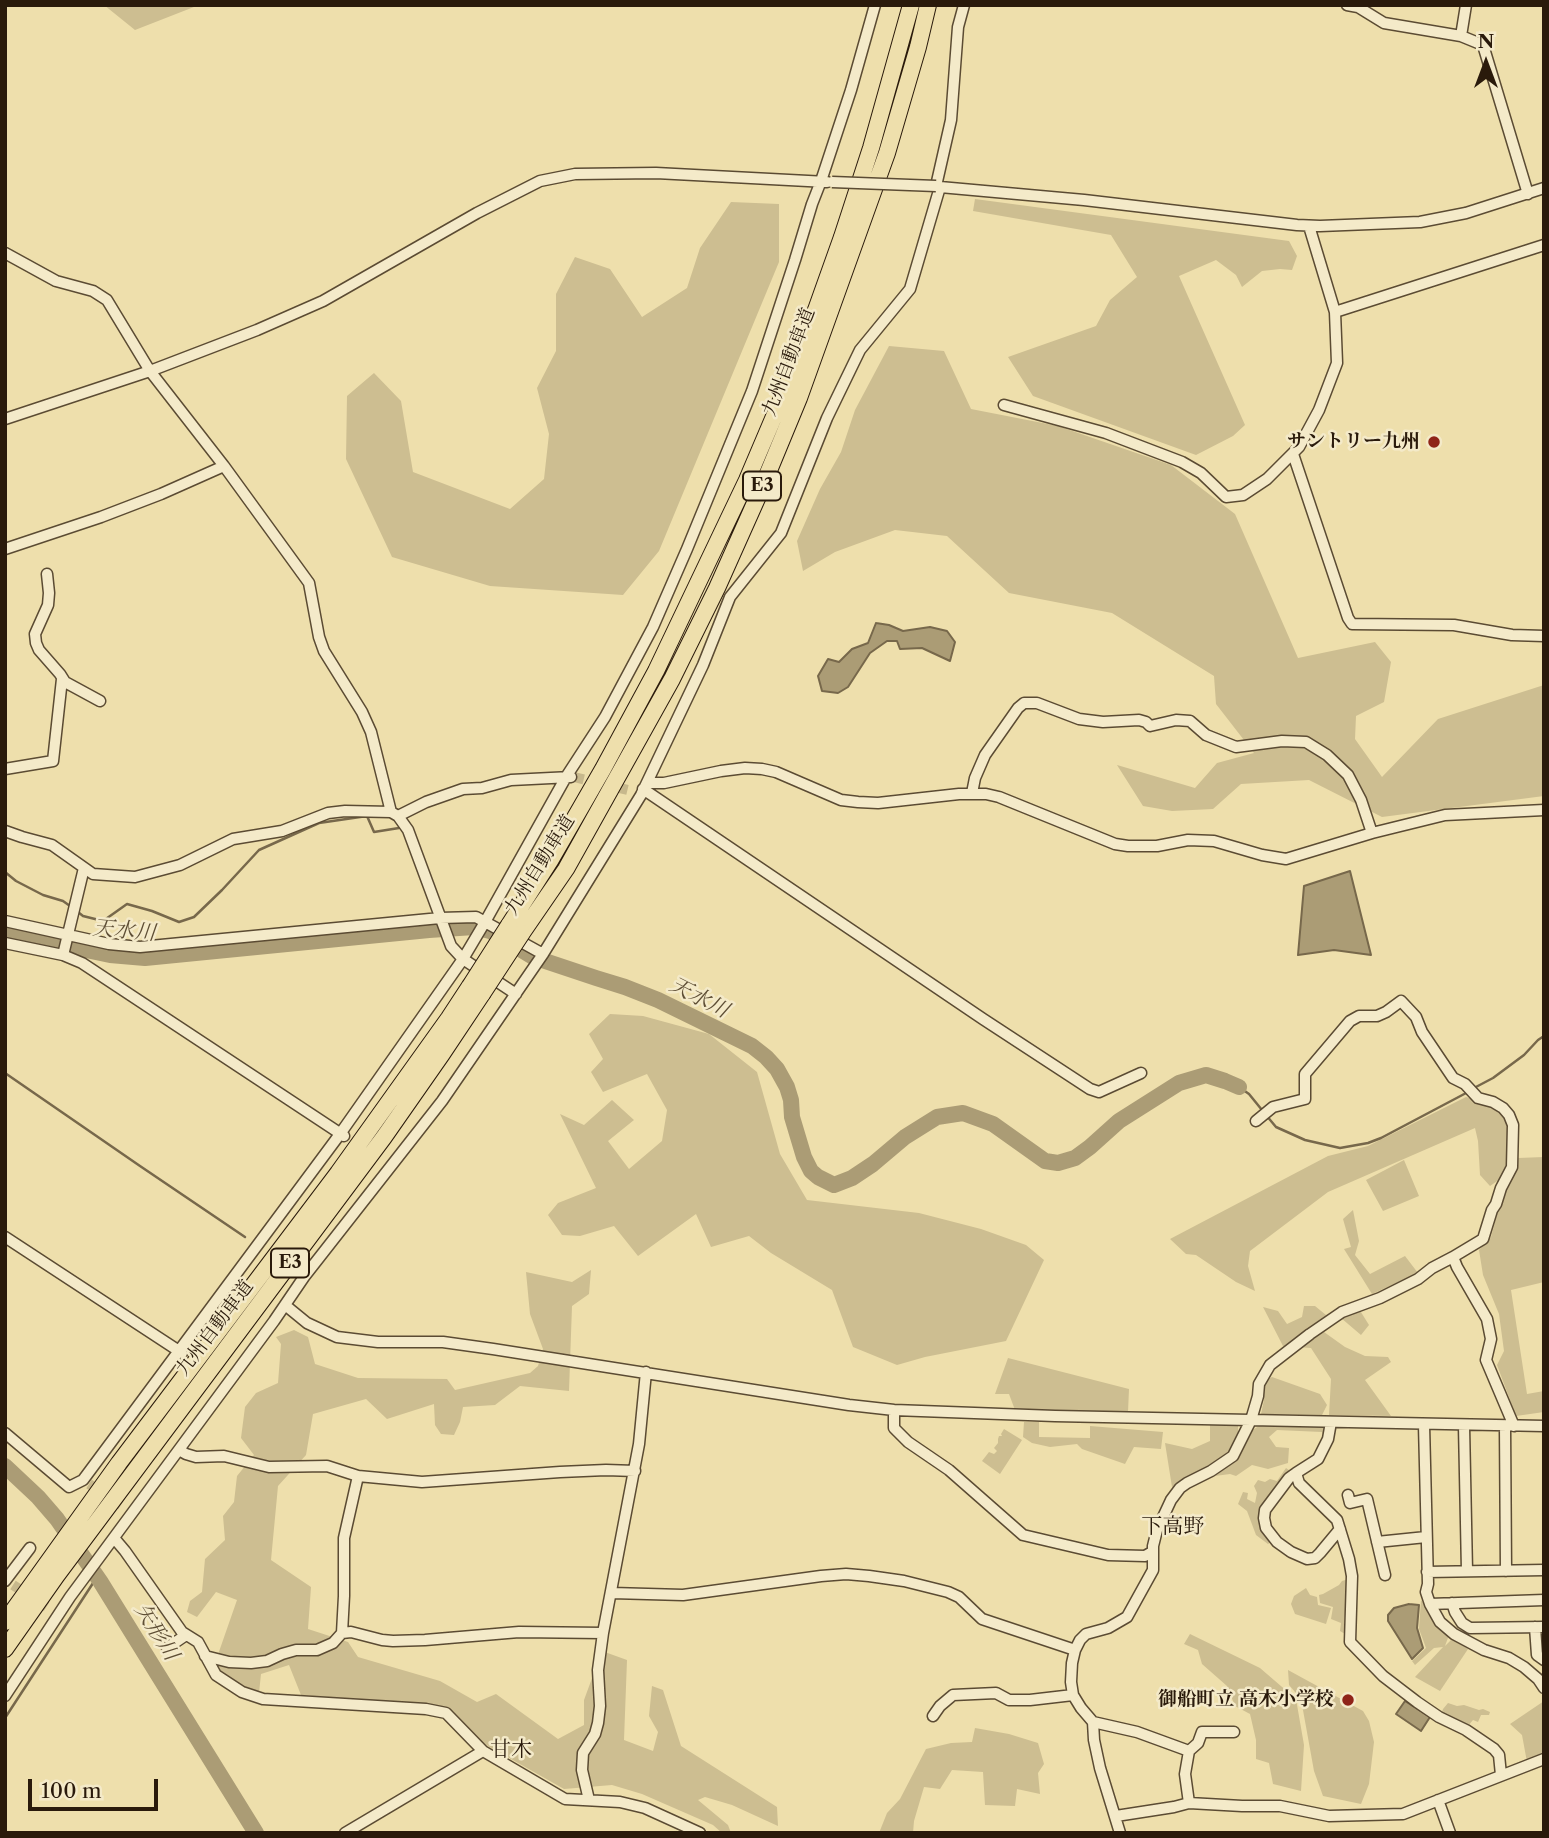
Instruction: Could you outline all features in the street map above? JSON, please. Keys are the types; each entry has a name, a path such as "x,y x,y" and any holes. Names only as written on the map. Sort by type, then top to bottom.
{"highway":[{"name":"九州自動車道","path":"516,929 550,861 656,671 747,480 784,393 872,148 911,5"},
{"name":"九州自動車道","path":"5,1649 57,1574 384,1137 442,1054 476,990 516,929 566,869 665,691 717,588 763,485 812,364 887,153 928,5"},
{"name":"九州自動車道","path":"5,1622 120,1462 338,1173 449,1018 476,990"}],"street":[{"path":"5,1433 69,1487 86,1482 343,1136 463,959 605,717 653,627 687,549 752,391 812,204 827,182 875,5"},
{"path":"5,1696 70,1597 179,1450 220,1383 285,1305 303,1277 442,1101 543,954 644,789 703,665 730,597 781,533 827,418 860,350 910,289 938,187 951,121 958,27 964,5"},
{"path":"1347,5 1358,7 1384,23 1461,36 1483,45 1528,194"},
{"path":"1461,36 1466,5"},
{"path":"5,419 150,371 257,330 323,301 477,213 540,181 575,174 643,173 938,187 1084,200 1309,226 1420,222 1466,213 1544,188"},
{"path":"1004,405 1106,433 1182,462 1201,473 1226,497 1243,495 1268,479 1299,447 1319,410 1337,363 1335,312 1309,226"},
{"path":"1335,312 1544,245"},
{"path":"5,253 56,281 93,291 107,300 150,371 224,466 309,583 321,644 371,732 395,814 408,830 451,946 463,959 516,994"},
{"path":"1293,453 1352,624 1454,625 1512,635 1544,636"},
{"path":"5,549 101,517 224,466"},
{"path":"5,769 53,761 62,679 39,650 35,634 48,605 47,574"},
{"path":"62,679 100,701"},
{"path":"972,793 985,755 1018,708 1024,703 1037,703 1079,719 1103,722 1139,720 1150,726 1176,720 1190,721 1206,735 1237,747 1282,741 1306,742 1327,755 1348,775 1361,800 1371,833"},
{"path":"628,790 644,789 721,771 762,769 776,772 841,800 878,803 986,793 1101,840 1128,846 1157,846 1188,840 1214,841 1286,859 1371,833 1445,815 1544,810"},
{"path":"5,831 52,845 93,874 135,877 180,865 233,839 282,831 328,813 345,811 395,814 463,789 482,788 511,780 570,777"},
{"path":"644,789 1090,1089 1099,1092 1141,1073"},
{"path":"63,955 84,868"},
{"path":"5,921 109,944 140,947 440,918 476,917 543,954"},
{"path":"5,943 63,955 82,963 343,1136"},
{"path":"1189,1751 1137,1732 1093,1722 1080,1708 1073,1695 1072,1663 1080,1640 1086,1634 1108,1628 1126,1617 1153,1570 1152,1552 1157,1530 1174,1495 1188,1483 1233,1456 1251,1420 1259,1384 1270,1365 1342,1312 1380,1298 1418,1279 1483,1239 1492,1210 1511,1167 1513,1125 1509,1115 1493,1102 1478,1098 1465,1084 1453,1078 1422,1032 1416,1017 1401,1001 1377,1016 1359,1016 1350,1021 1305,1074 1305,1099 1273,1108 1256,1121"},
{"path":"379,1160 391,1167"},
{"path":"5,1237 181,1352"},
{"path":"1453,1257 1487,1319 1491,1339 1486,1360 1510,1426 1506,1571"},
{"path":"285,1305 307,1323 337,1337 378,1342 443,1342 894,1410 1544,1426"},
{"path":"589,1800 582,1770 583,1754 598,1723 600,1706 597,1670 635,1471 646,1373"},
{"path":"894,1410 894,1428 949,1470 1023,1535 1108,1555 1145,1556 1152,1552"},
{"path":"1331,1422 1328,1439 1318,1459 1289,1478 1265,1510 1264,1518 1266,1528 1277,1542 1307,1559 1315,1558 1340,1529"},
{"path":"1424,1425 1426,1592 1430,1604 1440,1622 1454,1634 1523,1666 1544,1688"},
{"path":"1464,1426 1467,1571"},
{"path":"179,1450 196,1457 224,1456 269,1467 327,1466 358,1476 422,1482 559,1472 635,1471"},
{"path":"1296,1474 1299,1483 1337,1520 1340,1529 1352,1576 1350,1642 1383,1676 1416,1702 1494,1749 1499,1755 1501,1774"},
{"path":"205,1656 229,1662 267,1661 296,1650 317,1650 333,1643 342,1633 344,1538 358,1476"},
{"path":"1348,1495 1350,1503 1367,1499 1385,1575"},
{"path":"121,1505 133,1513"},
{"path":"1377,1542 1426,1537"},
{"path":"114,1538 181,1632 198,1642 216,1675 242,1692 263,1699 426,1709 446,1713 483,1751 565,1799 620,1802 645,1808 700,1833"},
{"path":"8,1582 30,1548"},
{"path":"1427,1572 1544,1570"},
{"path":"612,1593 683,1595 821,1576 869,1576 904,1581 953,1594 982,1619 1075,1650"},
{"path":"1430,1604 1544,1600"},
{"path":"1452,1603 1462,1623 1470,1629 1539,1627 1537,1655 1544,1660"},
{"path":"47,1607 58,1614"},
{"path":"342,1633 351,1632 393,1641 520,1632 603,1633"},
{"path":"167,1648 186,1635"},
{"path":"933,1716 953,1695 996,1693 1009,1700 1030,1700 1073,1695"},
{"path":"1093,1722 1100,1768 1121,1833"},
{"path":"1189,1803 1185,1774 1189,1751 1198,1743 1202,1732 1234,1732"},
{"path":"345,1833 483,1751"},
{"path":"1116,1816 1189,1803 1280,1806 1329,1816 1403,1814 1544,1759"},
{"path":"1438,1800 1450,1833"}],"shaded area":[{"path":"104,5 199,5 135,30"},
{"path":"975,199 1289,241 1297,256 1292,270 1262,271 1242,287 1236,275 1216,260 1179,276 1245,425 1233,436 1196,455 1033,396 1008,357 1096,326 1110,300 1137,277 1111,235 973,211"},
{"path":"731,202 779,204 779,262 659,551 623,595 490,586 392,557 346,459 347,396 374,373 401,401 413,472 510,509 544,479 549,434 537,388 556,351 556,294 575,257 610,269 642,317 687,288 700,248"},
{"path":"889,346 944,351 971,409 1058,426 1171,465 1235,514 1298,658 1375,642 1391,662 1384,702 1356,716 1355,739 1382,777 1438,719 1544,685 1544,796 1382,817 1309,780 1241,784 1213,809 1172,811 1143,806 1117,765 1195,788 1217,763 1254,753 1216,704 1214,676 1112,613 1009,593 947,536 895,530 835,552 803,571 797,541 820,489 841,452 855,410"},
{"path":"876,623 903,631 930,627 947,631 955,642 950,661 922,648 900,649 897,641 887,641 870,653 848,687 838,693 822,691 818,676 828,659 839,662 852,649 868,643"},
{"path":"1350,871 1371,955 1334,950 1298,955 1304,886"},
{"path":"610,1014 643,1016 709,1034 757,1072 780,1154 807,1200 919,1213 981,1229 1026,1245 1044,1260 1006,1341 897,1365 853,1347 832,1290 771,1253 749,1236 711,1247 696,1214 638,1256 614,1226 580,1236 562,1235 548,1215 558,1203 596,1188 560,1114 584,1125 612,1100 634,1120 608,1141 629,1169 662,1141 667,1110 647,1074 603,1092 591,1072 603,1059 589,1034"},
{"path":"1466,1097 1499,1107 1510,1125 1511,1150 1503,1177 1490,1186 1480,1175 1475,1128 1328,1192 1250,1251 1248,1266 1255,1291 1236,1282 1196,1255 1186,1254 1170,1239 1328,1156 1368,1146"},
{"path":"1544,1157 1544,1282 1511,1290 1527,1394 1544,1391 1544,1412 1516,1416 1497,1365 1504,1351 1499,1314 1483,1275 1479,1250 1491,1237 1518,1158"},
{"path":"1404,1160 1419,1196 1383,1211 1366,1180"},
{"path":"1353,1210 1359,1241 1355,1255 1370,1274 1405,1256 1418,1273 1372,1294 1344,1249 1351,1247 1343,1219"},
{"path":"591,1270 589,1294 572,1306 569,1391 520,1386 495,1405 463,1407 454,1435 441,1434 435,1425 434,1404 387,1419 366,1399 313,1414 306,1455 278,1486 271,1560 311,1587 308,1629 348,1642 358,1657 440,1681 477,1702 496,1694 558,1739 584,1725 584,1700 602,1651 627,1660 624,1740 653,1751 658,1732 649,1716 652,1686 663,1690 681,1746 777,1807 778,1826 732,1805 705,1797 698,1800 728,1825 731,1833 722,1833 713,1825 642,1794 612,1785 564,1789 481,1742 453,1711 435,1706 301,1695 289,1665 261,1674 259,1693 228,1678 214,1666 237,1600 216,1592 197,1617 187,1612 190,1601 202,1592 205,1559 225,1540 223,1516 234,1502 237,1476 254,1455 241,1438 245,1407 256,1393 278,1383 281,1344 276,1337 294,1330 308,1337 315,1364 358,1378 447,1379 455,1390 530,1373 538,1366 543,1349 530,1314 526,1272 572,1282"},
{"path":"1349,1305 1359,1309 1369,1325 1361,1335 1341,1318 1325,1323 1324,1332 1345,1347 1365,1356 1388,1357 1391,1362 1365,1380 1391,1416 1329,1415 1331,1379 1311,1348 1283,1346 1263,1307 1278,1311 1287,1324 1302,1317 1304,1306 1315,1306 1326,1315"},
{"path":"1008,1358 1129,1389 1128,1412 1015,1410 1009,1394 995,1394"},
{"path":"1272,1377 1320,1394 1327,1405 1322,1415 1261,1414 1264,1400 1261,1387 1264,1381"},
{"path":"1024,1422 1039,1422 1039,1437 1090,1438 1090,1426 1163,1432 1161,1449 1134,1447 1125,1464 1082,1449 1077,1444 1050,1447 1032,1443 1023,1437"},
{"path":"1210,1424 1238,1425 1238,1436 1231,1450 1218,1462 1172,1487 1165,1443 1192,1449 1210,1441"},
{"path":"1262,1424 1325,1428 1323,1435 1322,1432 1277,1430 1269,1437 1276,1447 1289,1448 1288,1463 1268,1469 1252,1465 1236,1476 1215,1476 1237,1459 1251,1431"},
{"path":"1004,1429 1022,1440 1000,1474 982,1461 989,1452 994,1454 997,1451 994,1448"},
{"path":"1286,1468 1293,1473 1260,1510 1273,1540 1268,1544 1256,1535 1247,1511 1238,1504 1243,1492 1248,1493 1247,1499 1255,1503 1257,1493 1254,1486 1258,1480 1277,1481"},
{"path":"1349,1579 1345,1634 1340,1631 1341,1623 1331,1619 1333,1607 1320,1603 1319,1595"},
{"path":"1306,1588 1310,1595 1317,1597 1318,1605 1331,1608 1326,1624 1295,1614 1291,1604 1294,1596"},
{"path":"1421,1600 1449,1635 1445,1646 1452,1639 1468,1649 1440,1691 1415,1677 1443,1647 1434,1648 1415,1665 1412,1661 1426,1648 1419,1629"},
{"path":"1409,1604 1419,1605 1417,1628 1423,1648 1412,1659 1388,1621 1388,1615 1394,1608"},
{"path":"1190,1634 1260,1668 1296,1699 1304,1745 1301,1791 1273,1784 1269,1763 1256,1759 1256,1740 1250,1714 1235,1706 1227,1686 1202,1664 1198,1650 1184,1644"},
{"path":"1288,1670 1363,1711 1369,1721 1374,1742 1369,1784 1361,1804 1323,1796 1314,1771 1301,1699 1289,1685"},
{"path":"1405,1701 1430,1717 1421,1731 1396,1714"},
{"path":"1544,1701 1544,1755 1527,1762 1522,1735 1510,1724"},
{"path":"1448,1703 1490,1712 1489,1715 1481,1715 1478,1722 1473,1720 1467,1727 1441,1715"},
{"path":"975,1728 1038,1743 1044,1764 1038,1773 1040,1794 1017,1789 1015,1806 985,1805 983,1772 952,1770 940,1789 924,1787 913,1833 879,1833 887,1813 900,1799 926,1749 951,1743 972,1742"}],"waterway":[{"path":"78,912 103,921 127,904 179,922 194,917 259,850 319,823 367,816 374,832 399,828"},
{"path":"5,872 16,881 70,906"},
{"name":"天水川","path":"5,933 110,955 145,958 429,930 474,927 490,931 533,957 658,1000 752,1046 777,1069 787,1087 792,1117 811,1171 834,1185 852,1178 905,1137 937,1117 963,1113 993,1124 1045,1161 1058,1163 1075,1158 1119,1121 1179,1083 1206,1075 1239,1087"},
{"path":"1474,1088 1493,1078 1524,1055 1544,1036"},
{"path":"5,1073 245,1237"},
{"path":"1239,1087 1249,1094 1262,1110"},
{"path":"1266,1115 1276,1127 1305,1140 1340,1148 1381,1138 1468,1092"},
{"name":"矢形川","path":"5,1466 57,1519 100,1581 256,1833"},
{"path":"5,1718 97,1577"}],"tunnel":[{"path":"574,777 628,790"},
{"path":"89,1484 121,1505"},
{"path":"13,1585 47,1607"}],"place":[{"name":"サントリー九州","path":"1434,442"},
{"name":"御船町立 高木小学校","path":"1348,1700"}],"district":[{"name":"下高野","path":"1173,1527"},
{"name":"甘木","path":"511,1750"}]}
